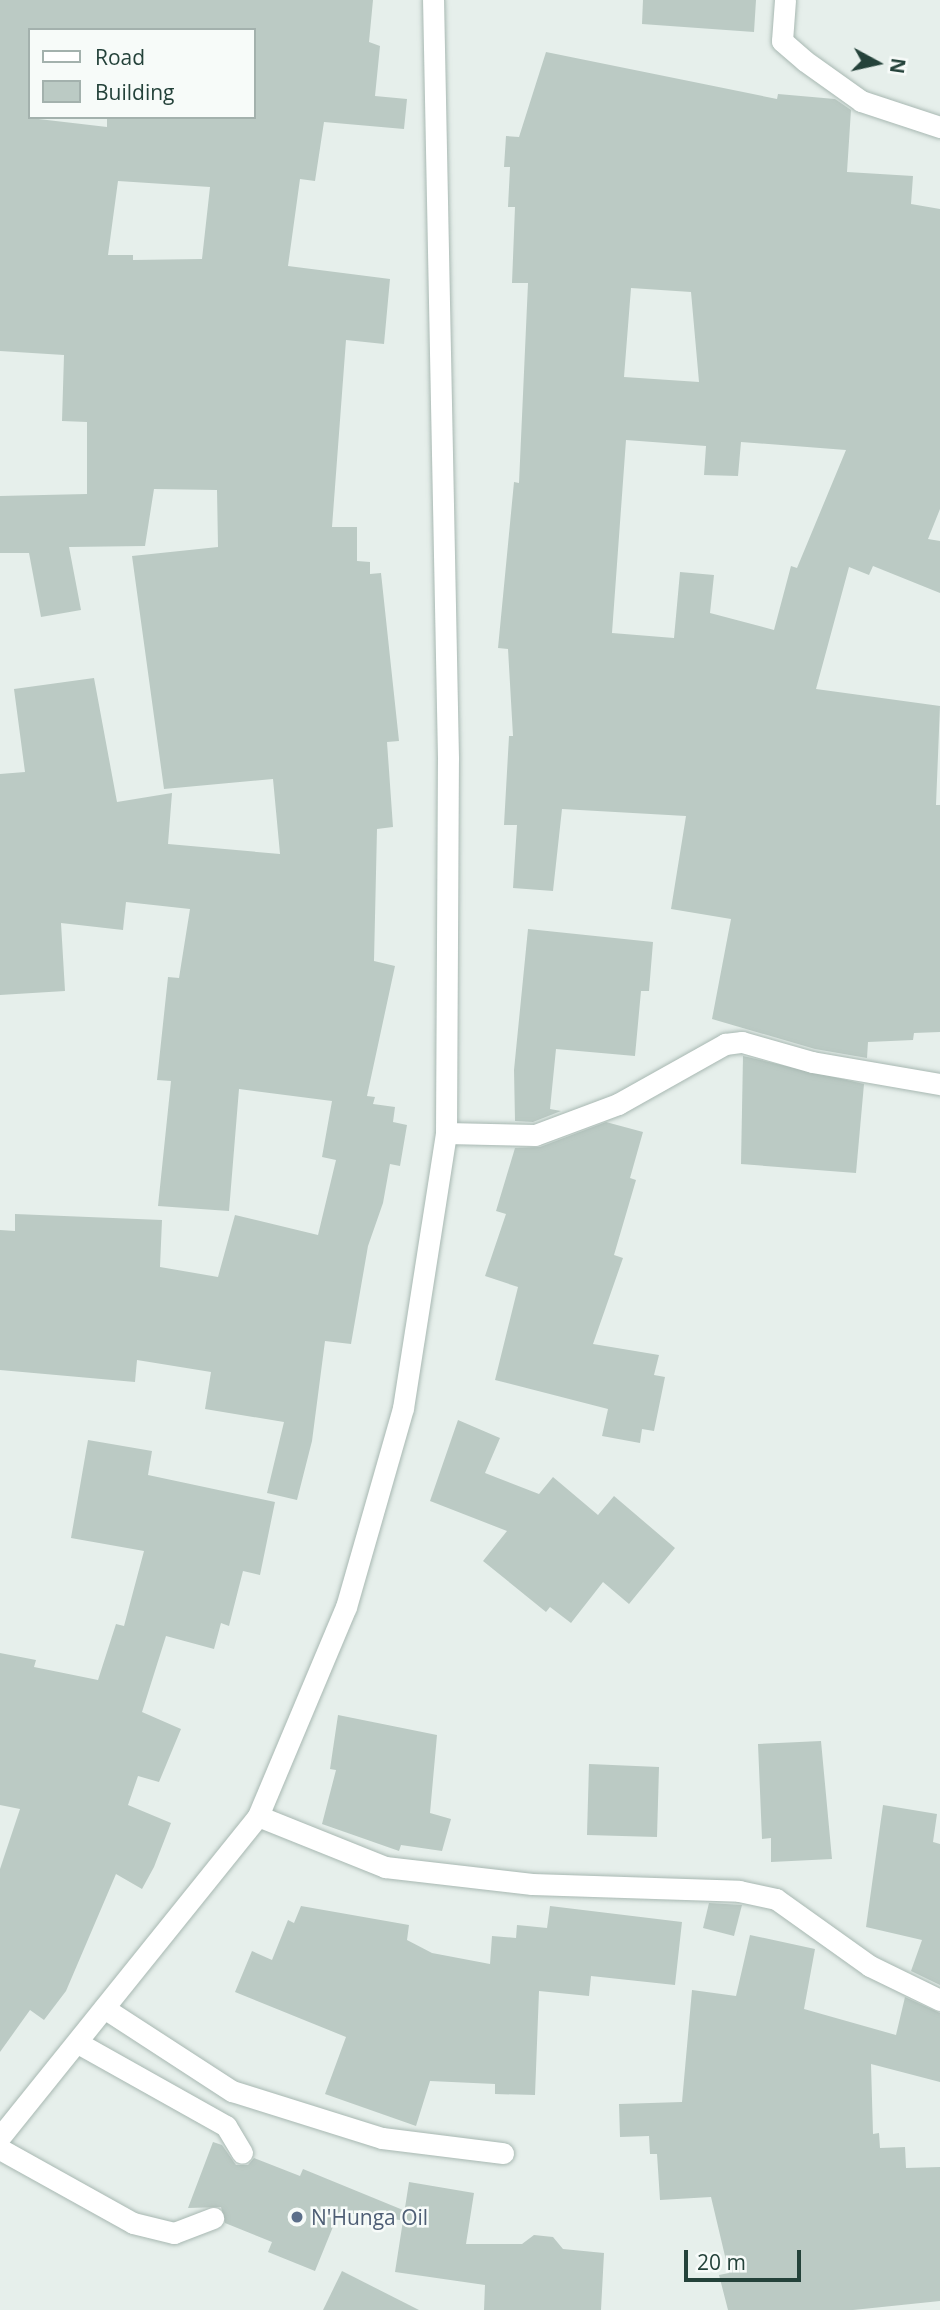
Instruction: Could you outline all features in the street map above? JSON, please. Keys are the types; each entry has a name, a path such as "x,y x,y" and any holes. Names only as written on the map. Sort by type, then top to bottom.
{"main road":[{"path":"0,2137 258,1816 346,1607 403,1408 446,1133 449,758 433,0"},
{"path":"785,0 782,41 805,61 861,101 940,127"},
{"path":"446,1133 535,1135 618,1104 709,1051 733,1043 812,1062 940,1084"},
{"path":"258,1816 385,1867 532,1884 739,1891 776,1899 870,1966 940,2000"},
{"path":"104,2008 232,2091 382,2138 503,2153"},
{"path":"78,2043 226,2126 242,2153"},
{"path":"0,2149 133,2223 174,2233 213,2218"}],"building":[{"path":"0,0 373,0 369,42 380,46 375,96 407,99 404,129 324,122 315,181 300,179 288,266 390,279 384,344 346,340 332,527 357,527 357,561 370,562 370,574 381,573 399,741 387,742 393,827 377,829 374,961 395,966 367,1096 375,1097 373,1104 395,1107 393,1122 407,1125 400,1166 390,1164 383,1203 368,1246 351,1344 325,1341 312,1441 297,1500 267,1493 284,1422 205,1409 211,1372 137,1360 135,1382 0,1370 0,1230 15,1231 15,1214 162,1220 160,1267 218,1277 235,1215 318,1235 336,1160 322,1157 332,1101 239,1089 229,1211 158,1206 171,1081 157,1080 168,977 179,978 190,909 126,902 123,930 61,923 65,991 0,995 0,774 25,772 14,689 94,678 117,802 172,793 168,844 280,854 273,779 164,789 132,556 218,547 217,490 154,489 145,546 69,547 81,610 41,617 29,553 0,553 0,496 87,494 87,422 62,421 64,355 0,351","holes":["118,181 210,187 202,259 133,260 133,255 108,255"]},
{"path":"643,0 756,0 754,32 642,24"},
{"path":"546,52 777,99 778,94 835,99 851,110 847,172 913,176 911,204 940,209 940,509 928,539 940,541 940,593 873,566 869,575 849,567 816,689 940,706 936,805 940,805 940,1032 914,1033 913,1040 868,1042 867,1058 815,1049 712,1019 731,919 671,909 686,816 562,809 553,891 513,888 517,825 504,825 509,736 513,736 508,649 498,648 514,482 519,483 528,283 512,283 515,207 508,207 510,167 504,167 506,136 519,137","holes":["631,288 691,292 699,382 624,377","626,440 706,446 704,475 738,476 741,442 846,450 797,568 791,566 774,630 710,613 714,575 680,572 674,638 612,633"]},
{"path":"528,929 653,942 649,991 641,991 635,1056 556,1049 550,1109 561,1111 533,1122 515,1121 514,1070"},
{"path":"743,1056 864,1084 856,1173 741,1164"},
{"path":"606,1122 643,1132 630,1178 636,1180 614,1255 623,1258 593,1344 659,1355 654,1375 665,1377 654,1431 642,1429 640,1443 602,1436 608,1409 495,1380 518,1287 485,1276 506,1214 496,1211 515,1148 540,1147"},
{"path":"458,1420 500,1438 485,1473 539,1494 553,1477 598,1515 614,1496 675,1548 629,1604 603,1582 571,1623 550,1607 546,1612 483,1561 507,1531 430,1501"},
{"path":"88,1440 152,1451 148,1475 275,1502 260,1575 243,1571 229,1626 221,1623 214,1649 166,1636 142,1712 181,1729 159,1782 138,1776 128,1805 171,1823 154,1867 142,1889 116,1874 66,1991 44,2020 30,2010 0,2052 0,1869 20,1809 0,1805 0,1653 36,1660 34,1667 98,1680 116,1624 124,1626 144,1551 71,1538"},
{"path":"338,1715 437,1735 430,1813 451,1819 442,1851 401,1845 399,1851 322,1824 336,1770 330,1769"},
{"path":"821,1741 832,1859 771,1862 771,1838 762,1839 758,1744"},
{"path":"589,1764 659,1767 657,1837 587,1835"},
{"path":"883,1805 937,1814 933,1842 940,1844 940,1985 911,1971 922,1940 866,1927"},
{"path":"709,1903 742,1905 734,1936 703,1928"},
{"path":"301,1906 409,1925 407,1940 432,1953 490,1964 492,1936 516,1938 517,1925 547,1928 550,1906 682,1922 675,1985 591,1976 589,1996 539,1991 535,2095 495,2094 495,2084 430,2081 416,2126 325,2094 346,2037 235,1992 252,1951 272,1960 288,1920 294,1923"},
{"path":"750,1935 815,1949 804,2009 896,2035 905,1997 940,2013 940,2082 871,2064 873,2134 879,2133 880,2148 905,2147 906,2168 940,2167 940,2301 853,2310 728,2310 719,2275 729,2273 711,2197 660,2200 657,2154 650,2154 649,2136 620,2137 619,2104 682,2102 692,1990 736,1996"},
{"path":"213,2142 222,2145 236,2165 248,2165 254,2158 300,2176 303,2169 403,2210 400,2220 339,2212 315,2271 268,2252 272,2242 225,2223 221,2207 188,2208"},
{"path":"409,2182 474,2193 466,2244 522,2244 534,2235 553,2237 563,2249 604,2253 601,2310 484,2310 485,2285 395,2272"},
{"path":"342,2271 419,2310 323,2310"}],"place":[{"name":"N'Hunga Oil","path":"297,2217"}]}
